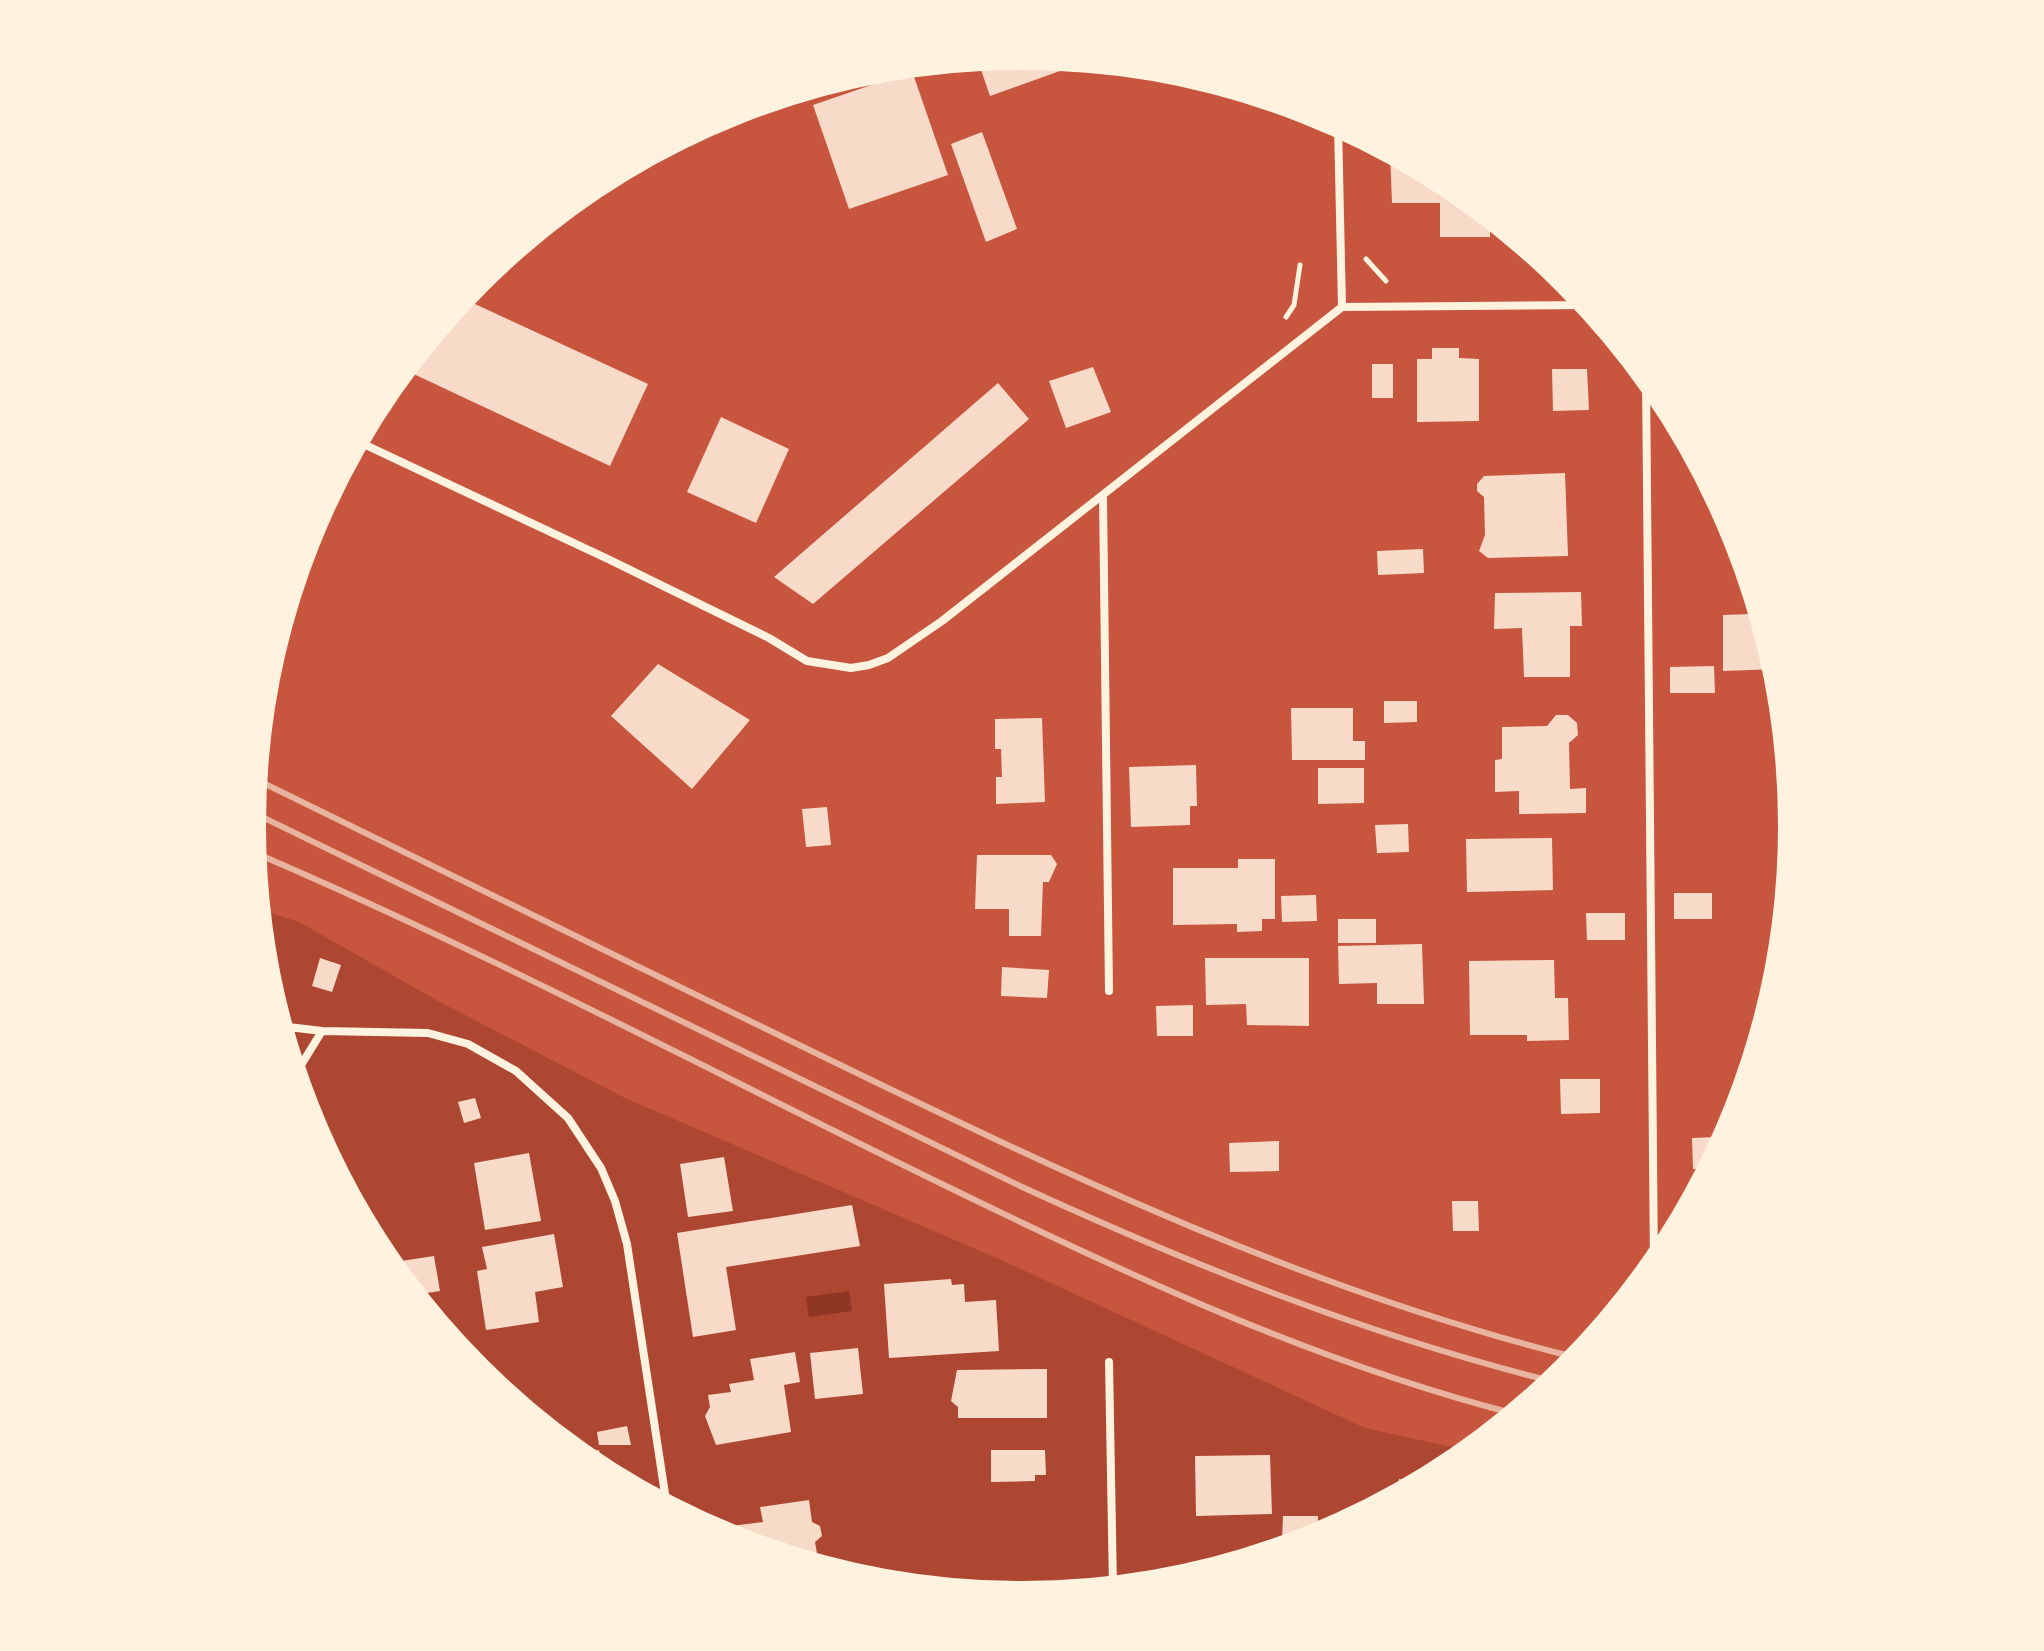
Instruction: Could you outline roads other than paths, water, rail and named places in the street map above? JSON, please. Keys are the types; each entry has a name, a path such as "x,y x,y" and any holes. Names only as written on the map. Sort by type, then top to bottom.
{"street":[{"path":"1338,138 1342,307"},
{"path":"367,446 610,560 769,638 807,661 851,668 888,658 942,621 1342,307 1572,305"},
{"path":"1646,397 1654,1243"},
{"path":"1103,496 1109,991"},
{"path":"292,1027 428,1033 468,1044 491,1055 537,1087 584,1140 615,1201 627,1244 665,1493"},
{"path":"303,1062 322,1031"},
{"path":"1109,1362 1113,1578"}],"railway":[{"path":"266,784 921,1104 1104,1189 1196,1229 1384,1301 1564,1354"},
{"path":"264,818 1085,1216 1217,1271 1350,1321 1540,1378"},
{"path":"265,857 427,930 942,1184 1152,1283 1223,1314 1367,1369 1502,1410"}]}
